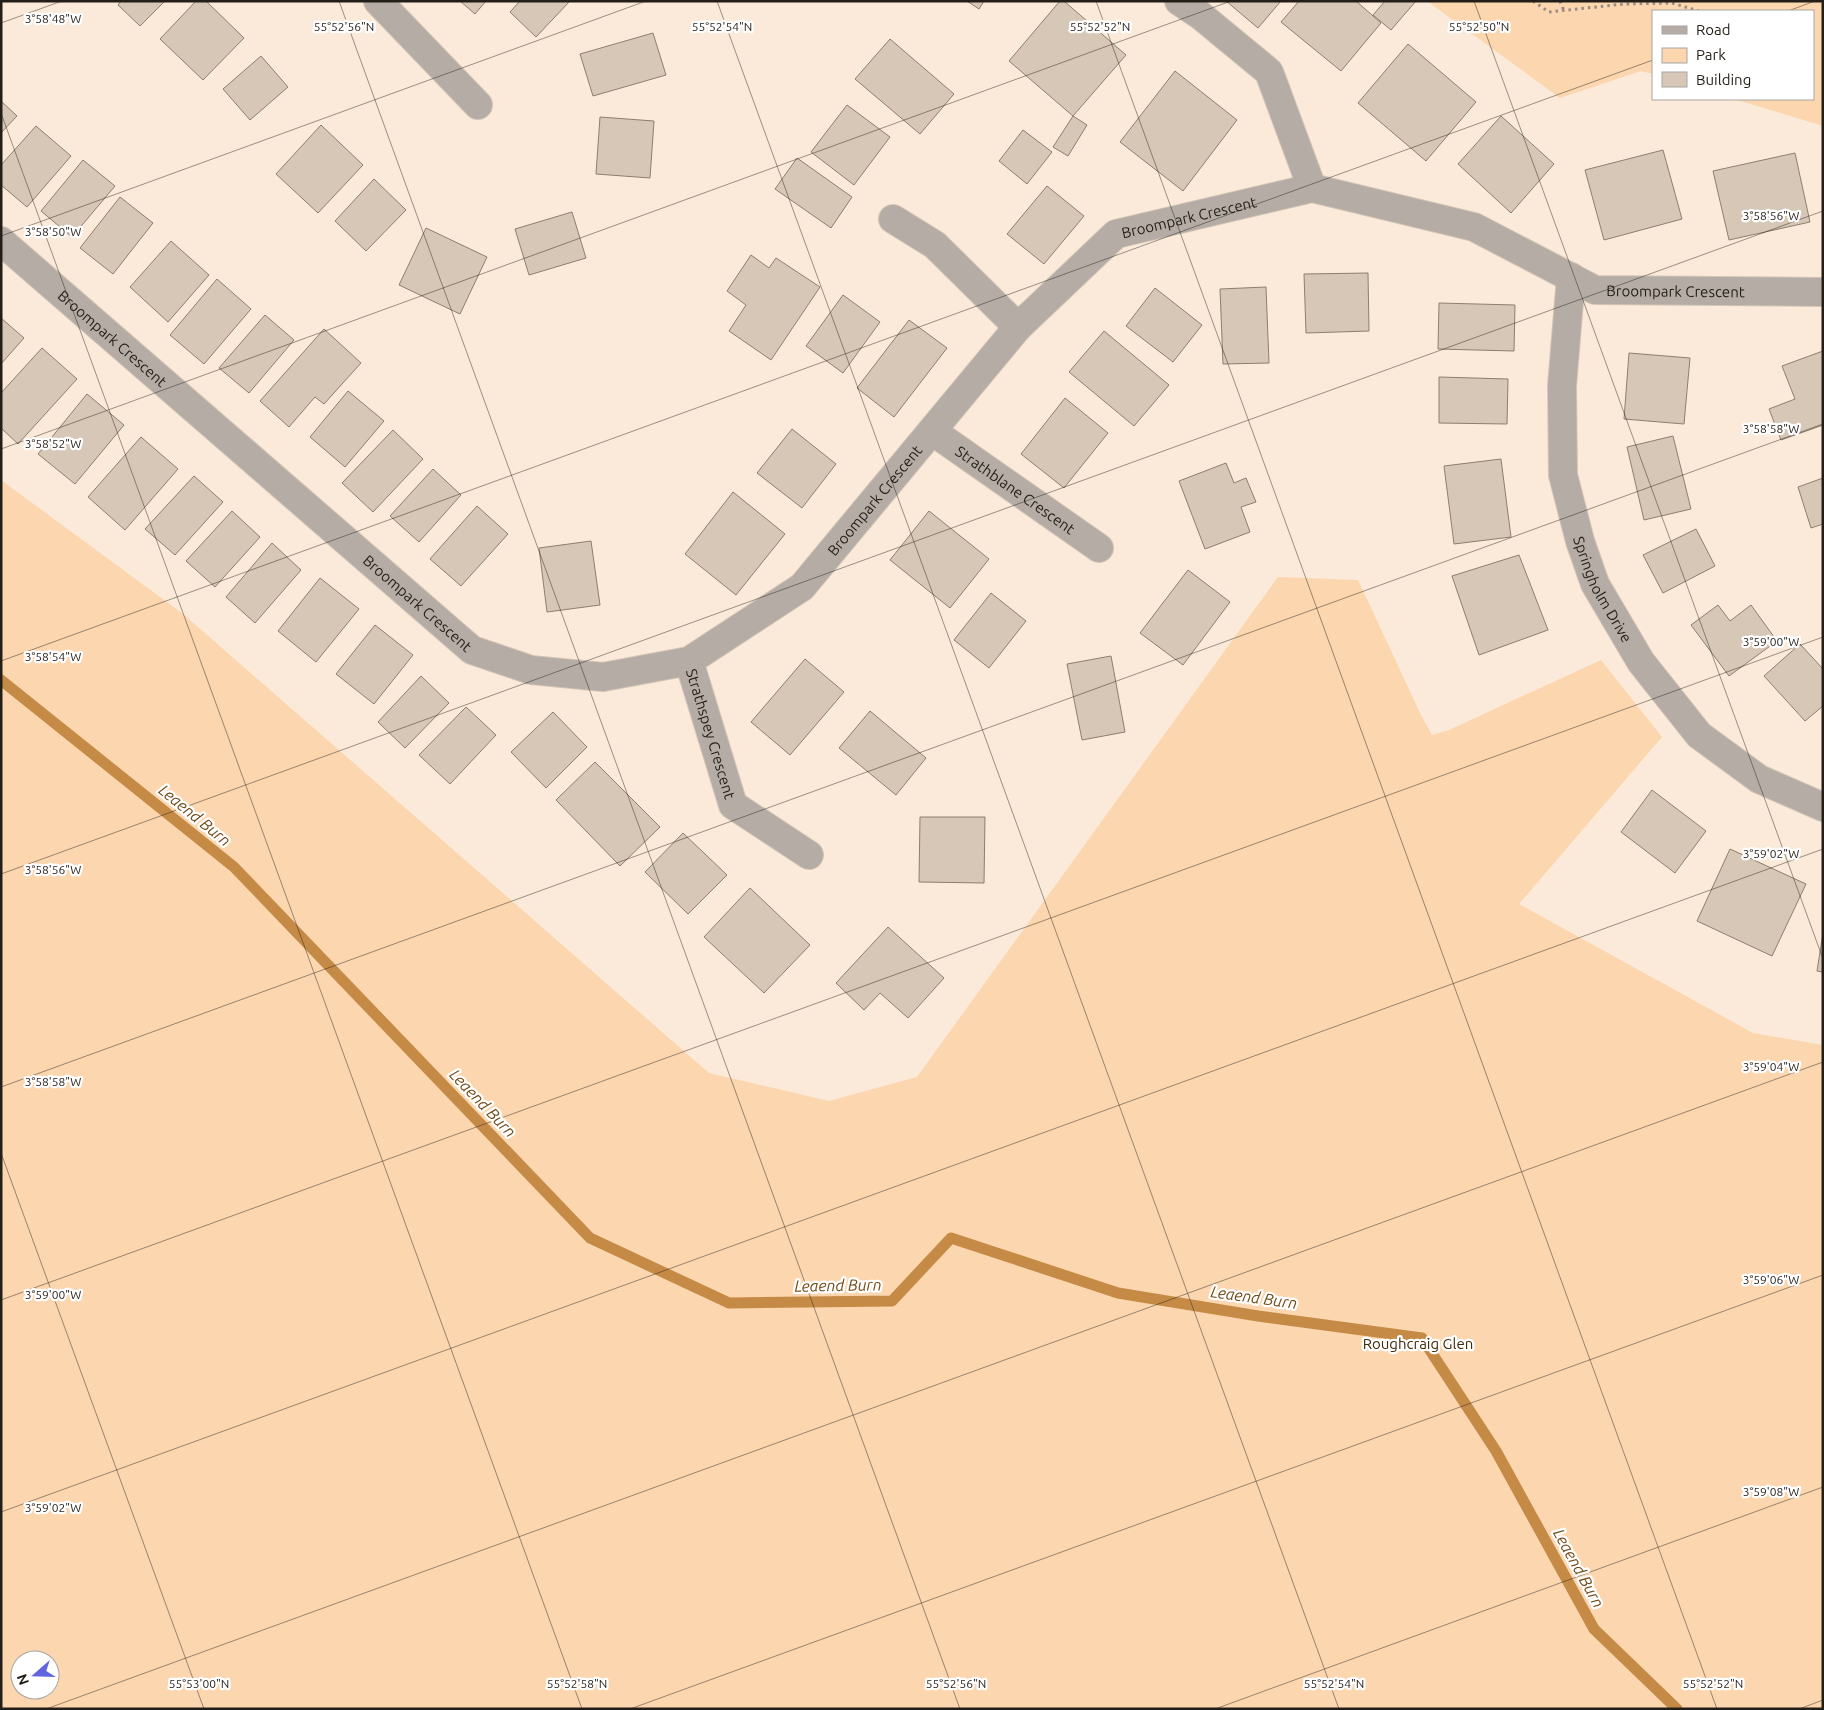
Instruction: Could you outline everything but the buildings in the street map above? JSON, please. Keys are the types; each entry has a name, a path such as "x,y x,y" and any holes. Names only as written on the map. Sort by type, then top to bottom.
{"street":[{"path":"378,1 478,105"},
{"path":"1179,1 1200,15 1269,72 1312,188"},
{"name":"Broompark Crescent","path":"1,241 472,650 531,670 603,677 689,661 802,587 1018,327 1116,234 1312,188 1474,227 1595,290 1823,292"},
{"path":"893,219 935,245 1018,327"},
{"name":"Springholm Drive","path":"1571,277 1562,386 1563,475 1594,584 1641,662 1700,735 1759,779 1823,807"},
{"name":"Strathblane Crescent","path":"932,431 1099,548"},
{"name":"Strathspey Crescent","path":"689,661 733,805 809,856"}],"path":[{"path":"1533,1 1549,12 1624,4 1672,3 1696,10"},
{"path":"1560,1 1564,10"}],"green space":[{"path":"1427,1 1823,1 1823,126 1737,100 1814,100 1814,10 1652,10 1652,74 1641,71 1560,98"},
{"name":"Roughcraig Glen","path":"1,480 183,614 709,1073 829,1101 917,1077 1278,577 1358,580 1432,735 1449,730 1601,660 1662,737 1519,904 1753,1033 1823,1045 1823,1709 1,1709"}],"waterway":[{"name":"Leaend Burn","path":"1,680 234,867 590,1238 729,1303 892,1301 951,1238 1118,1293 1258,1316 1422,1338 1496,1451 1594,1629 1677,1709"}]}
